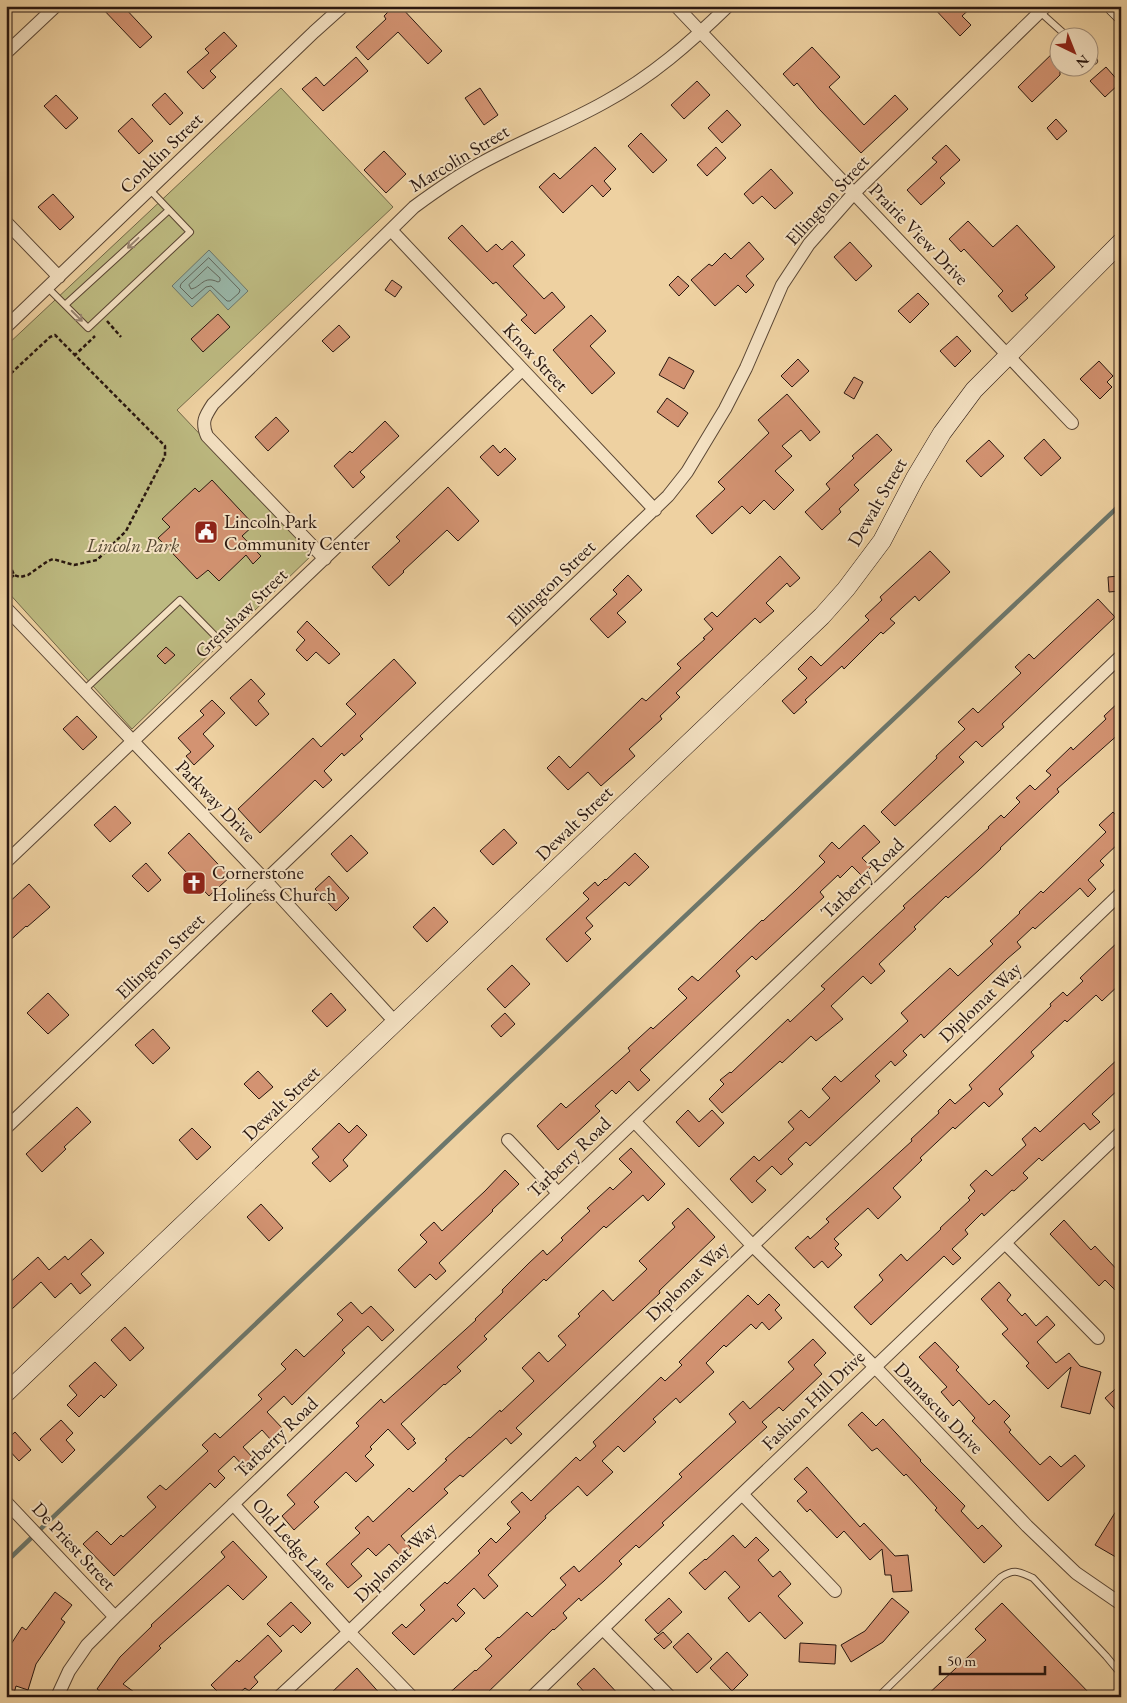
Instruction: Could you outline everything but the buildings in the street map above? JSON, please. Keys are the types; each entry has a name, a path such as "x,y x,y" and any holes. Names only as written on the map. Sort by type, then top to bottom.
{"street":[{"path":"6,53 56,6"},
{"name":"Conklin Street","path":"6,327 343,6"},
{"name":"Prairie View Drive","path":"676,6 1072,423"},
{"name":"Marcolin Street","path":"325,559 212,443 203,427 206,415 213,404 414,206 484,161 605,102 653,72 686,46 728,6"},
{"path":"1113,6 1121,14"},
{"name":"Ellington Street","path":"6,1128 668,496 706,444 746,368 782,285 809,244 854,193 1043,9"},
{"path":"6,222 59,277"},
{"name":"Knox Street","path":"391,230 655,510"},
{"name":"Dewalt Street","path":"6,1393 822,616 846,589 882,541 942,433 974,390 1121,242"},
{"name":"Grenshaw Street","path":"6,862 522,370"},
{"name":"Parkway Drive","path":"6,608 266,881 396,1022"},
{"name":"Tarberry Road","path":"57,1697 69,1671 87,1645 115,1617 1121,656"},
{"name":"Diplomat Way","path":"279,1697 1121,893"},
{"name":"Damascus Drive","path":"634,1121 752,1245 1034,1533 1076,1573 1121,1604"},
{"name":"Fashion Hill Drive","path":"532,1697 1121,1132"},
{"path":"508,1140 558,1193"},
{"path":"1005,1243 1098,1338"},
{"path":"742,1494 835,1591"},
{"name":"De Priest Street","path":"6,1502 115,1617"},
{"name":"Old Ledge Lane","path":"233,1504 349,1632 412,1697"},
{"path":"603,1629 670,1697"}],"lane":[{"path":"1043,9 1060,28"},
{"path":"48,288 88,328 190,232 150,190"},
{"path":"65,305 169,210"},
{"path":"84,690 180,600 229,650"},
{"path":"878,1697 1001,1577 1010,1571 1020,1572 1033,1578 1121,1674"}],"path":[{"path":"102,315 121,337"},
{"path":"74,356 102,330"},
{"path":"6,378 50,337 55,336 165,446 165,456 126,530 97,560 74,565 54,560 48,561 28,575 20,577 14,575 6,556"},
{"path":"6,582 14,575"}],"green space":[{"name":"Lincoln Park","path":"281,88 393,207 177,410 313,554 132,729 6,590 6,346"}],"water":[{"path":"209,250 248,291 228,310 210,290 192,307 172,286"}],"waterway":[{"path":"6,1562 463,1126 1121,504"}],"place":[{"name":"Lincoln Park Community Center","path":"206,532"},
{"name":"Cornerstone Holiness Church","path":"194,883"}]}
